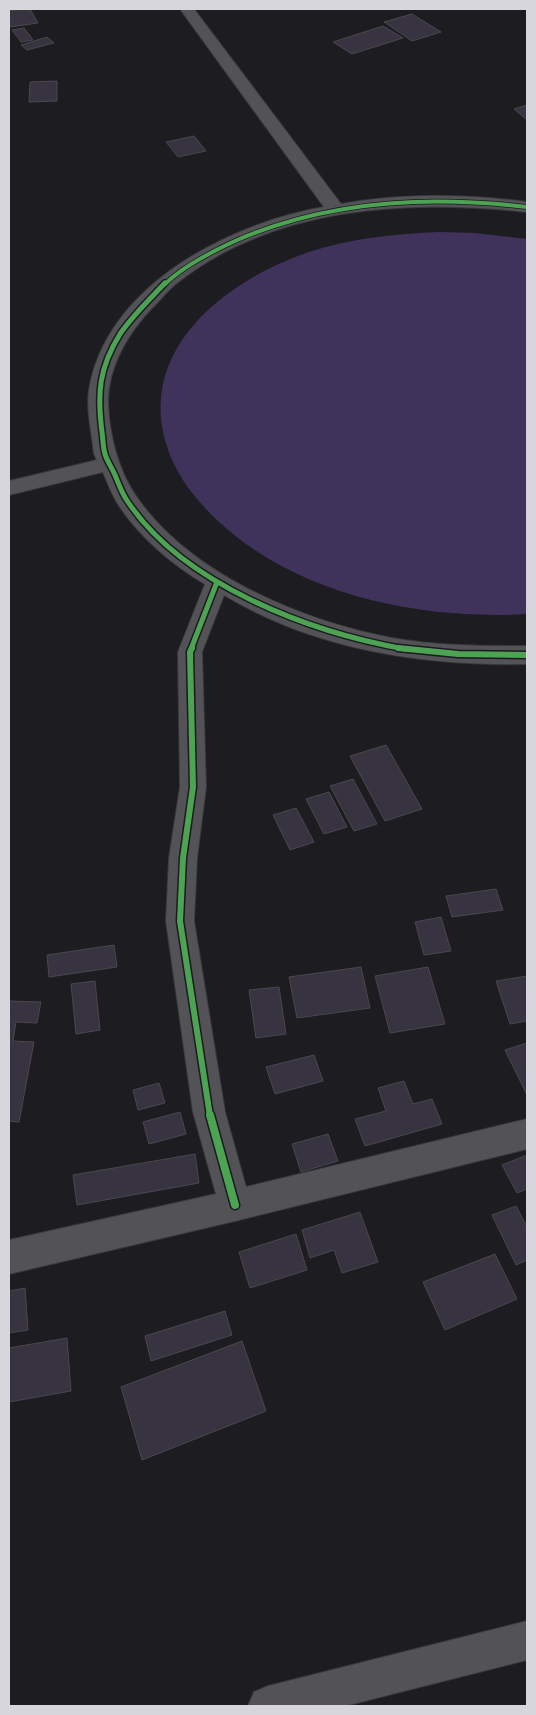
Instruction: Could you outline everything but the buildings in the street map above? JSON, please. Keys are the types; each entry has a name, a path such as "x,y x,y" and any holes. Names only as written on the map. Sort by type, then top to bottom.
{"street":[{"path":"187,9 336,210"},
{"path":"527,208 482,202 408,201 336,210 269,227 232,242 184,268 161,286 141,306 115,343 102,376 98,401 99,428 110,464 117,482 134,508 156,535 184,559 217,582 254,603 296,621 352,638 439,653 489,656 527,655"},
{"path":"9,488 110,464"},
{"path":"217,582 190,652 193,787 183,858 180,921 209,1112 235,1205"},
{"path":"9,1257 235,1205 527,1134"},
{"path":"268,1706 527,1640"}],"shaded area":[{"path":"440,232 474,233 527,239 527,614 445,613 404,607 363,598 323,585 285,568 250,547 218,521 198,501 173,462 162,424 162,390 172,358 190,329 214,304 244,283 276,265 325,247 374,238"}],"cycle path":[{"path":"527,207 478,201 425,200 370,204 315,214 262,229 213,251 169,279 134,315 120,335 109,356 101,379 98,403 105,454 126,498 158,537 198,570 244,597 293,618 342,635 388,646 423,651 458,654 527,655"},
{"path":"217,582 190,652 193,787 183,858 180,921 209,1112 235,1205"}]}
